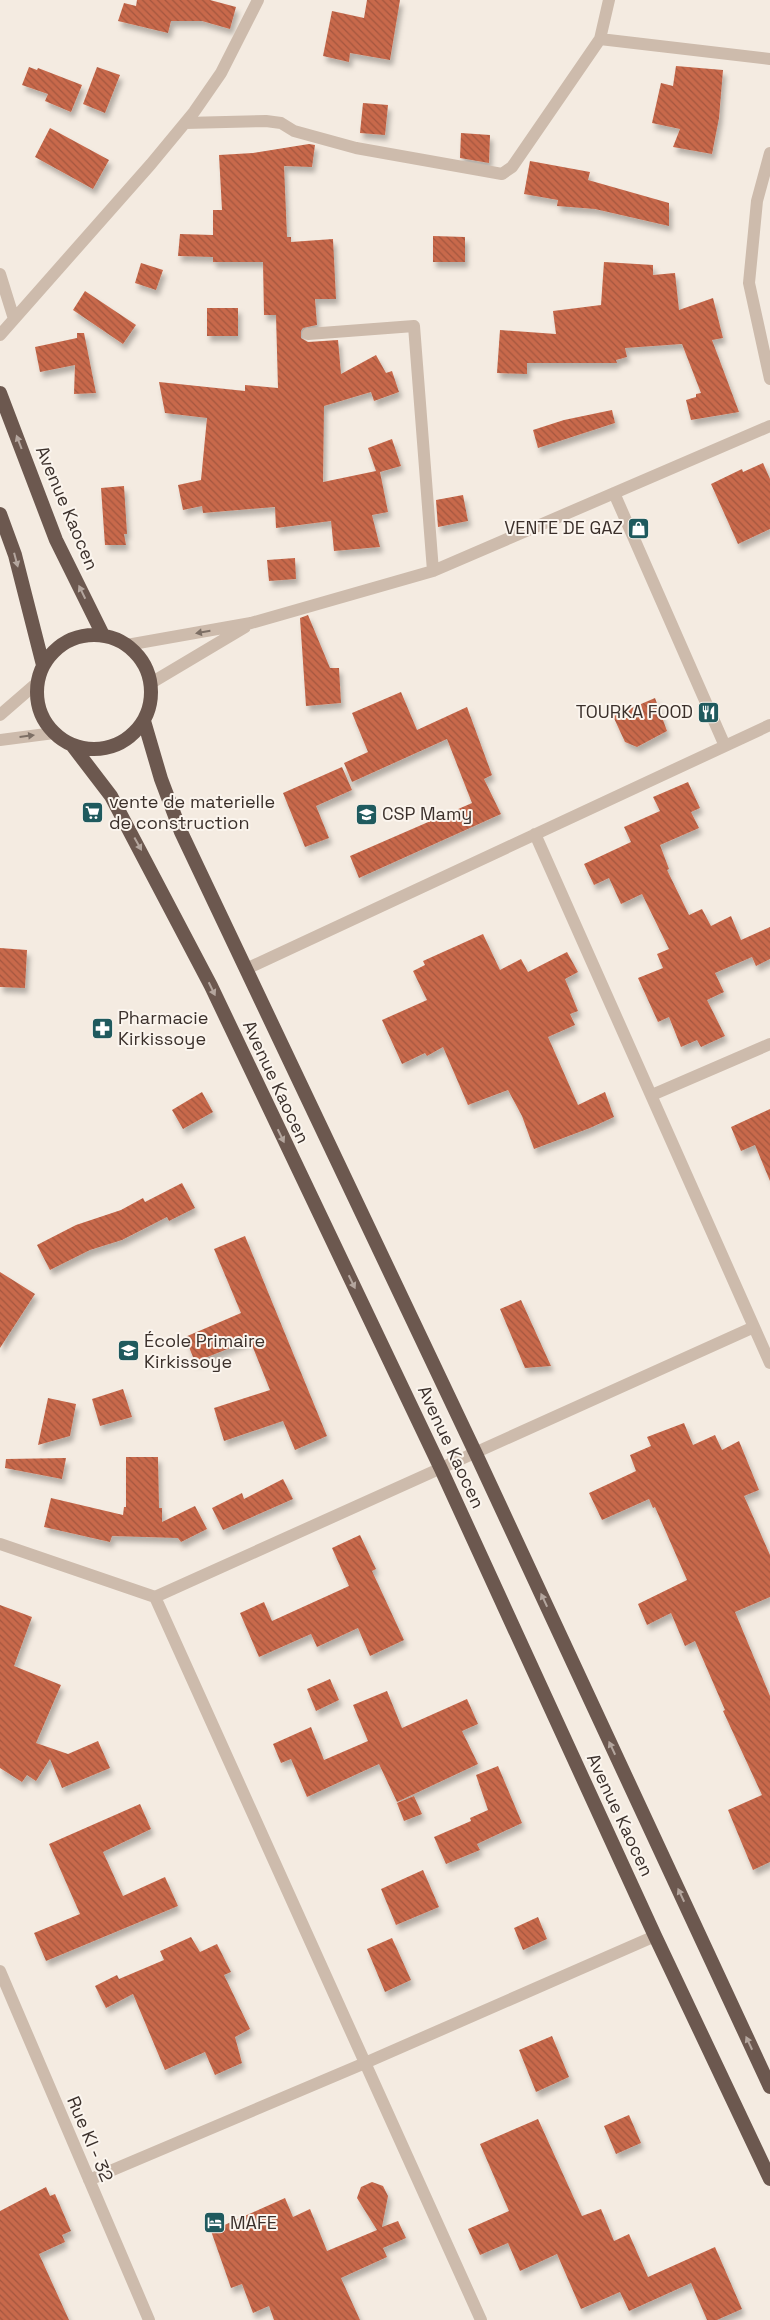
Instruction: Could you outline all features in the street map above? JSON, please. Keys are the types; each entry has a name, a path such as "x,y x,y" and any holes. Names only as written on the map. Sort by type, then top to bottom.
{"highway":[{"name":"Avenue Kaocen","path":"0,393 56,540 103,635"},
{"path":"0,514 15,555 43,665"},
{"path":"85,635 103,635 127,645 135,651 146,666 151,683 150,702 144,721 130,736 113,746 92,749 72,745 54,733 43,718 38,700 38,682 43,665 54,651 68,640 85,635"},
{"name":"Avenue Kaocen","path":"144,721 161,778 181,832 766,2067 770,2087"},
{"name":"Avenue Kaocen","path":"72,745 111,796 206,978 441,1469 655,1936 770,2179"}],"street":[{"path":"0,335 185,123 221,73 258,0"},
{"path":"185,123 266,121 281,123 294,131 356,148 502,174 512,166 600,39 609,0"},
{"path":"600,39 770,58"},
{"path":"770,153 757,201 749,283 770,379"},
{"path":"0,274 14,319"},
{"path":"308,334 414,326 433,571"},
{"path":"127,645 251,623 433,571 770,426"},
{"path":"614,493 725,746"},
{"path":"151,683 251,623"},
{"path":"0,715 38,682"},
{"path":"246,969 770,725"},
{"path":"0,740 54,733"},
{"path":"535,834 770,1363"},
{"path":"652,1096 770,1044"},
{"path":"0,1544 155,1597 476,1454 754,1327"},
{"path":"155,1597 481,2320"},
{"path":"89,2180 365,2063 655,1936"},
{"name":"Rue KI - 32","path":"0,1971 149,2320"}],"building":[{"path":"137,0 210,0 236,7 230,29 202,21 171,21 168,33 118,21 124,3 136,6"},
{"path":"367,0 400,0 390,60 350,53 349,62 323,56 332,11 364,18"},
{"path":"676,66 723,70 719,118 712,154 673,147 680,129 652,123 661,83 673,86"},
{"path":"29,67 37,70 38,68 82,85 71,112 45,101 48,94 22,85"},
{"path":"97,67 120,75 105,113 83,104"},
{"path":"363,103 388,105 385,135 360,133"},
{"path":"50,128 109,160 93,189 35,157"},
{"path":"461,133 490,135 489,163 460,158"},
{"path":"309,144 315,145 312,167 284,166 287,237 291,237 291,242 333,239 336,299 315,299 317,325 303,328 301,338 308,342 338,340 341,374 376,355 386,373 392,371 399,392 374,401 371,392 324,406 323,482 376,471 368,448 392,439 401,466 380,472 388,512 372,515 380,547 334,551 331,521 276,528 275,507 203,513 202,506 183,510 178,485 201,480 207,418 165,413 159,382 245,391 245,385 278,388 276,315 264,315 263,262 213,262 213,257 178,256 180,234 213,235 213,210 222,210 219,155 253,153"},
{"path":"530,161 590,172 588,180 669,203 669,226 595,209 557,206 558,200 524,194"},
{"path":"433,236 465,237 465,262 433,262"},
{"path":"604,262 653,265 653,275 675,273 679,310 713,298 723,338 712,340 739,412 691,420 686,400 696,397 696,394 701,393 682,344 625,348 627,357 616,360 617,363 527,363 527,374 497,373 500,330 556,334 553,311 601,305"},
{"path":"141,263 163,270 156,290 135,283"},
{"path":"85,291 136,325 123,344 73,310"},
{"path":"207,308 238,308 238,336 207,336"},
{"path":"77,333 84,333 96,393 74,394 75,365 40,372 35,347 77,338"},
{"path":"612,410 615,423 538,448 533,430 564,420"},
{"path":"763,463 770,479 770,529 738,544 711,484 742,469 743,472"},
{"path":"124,486 127,534 124,534 126,545 105,545 101,488"},
{"path":"463,495 468,521 438,527 436,500"},
{"path":"295,558 296,579 269,581 267,560"},
{"path":"308,615 330,668 339,668 341,703 306,706 300,618"},
{"path":"401,692 417,730 467,707 492,775 484,779 501,814 359,878 350,856 472,803 447,739 352,782 344,763 368,752 352,713"},
{"path":"655,698 667,731 637,747 625,742 613,716"},
{"path":"342,767 352,790 316,806 329,838 305,847 283,793"},
{"path":"688,782 700,808 691,812 699,828 660,845 669,869 667,870 689,915 702,909 711,926 731,916 741,940 770,927 770,959 756,966 752,957 715,973 724,992 707,1000 725,1036 701,1047 697,1040 681,1047 669,1017 658,1022 638,978 663,968 657,954 669,949 642,894 621,904 609,878 594,885 584,864 631,842 624,827 660,811 653,797"},
{"path":"483,934 500,970 521,959 528,972 567,952 578,972 565,979 578,1011 570,1014 575,1025 548,1037 578,1105 605,1092 614,1117 534,1149 522,1116 508,1090 468,1105 443,1047 427,1056 425,1053 402,1064 382,1020 427,1000 413,971 425,965 423,961"},
{"path":"0,948 27,950 25,988 0,987"},
{"path":"202,1092 213,1112 183,1129 172,1110"},
{"path":"770,1109 770,1181 755,1145 741,1151 731,1127"},
{"path":"182,1183 195,1208 169,1221 167,1217 122,1240 90,1250 50,1270 37,1245 76,1225 121,1210 143,1198 145,1202"},
{"path":"245,1236 327,1436 295,1450 283,1421 224,1441 214,1408 270,1390 250,1340 195,1362 185,1337 241,1313 214,1249"},
{"path":"0,1272 35,1294 0,1348"},
{"path":"521,1300 551,1366 525,1368 500,1309"},
{"path":"123,1389 132,1417 100,1426 92,1399"},
{"path":"48,1398 76,1404 70,1436 38,1445"},
{"path":"684,1423 693,1445 715,1435 722,1450 739,1441 759,1490 744,1496 770,1555 770,1597 735,1612 770,1696 770,1862 753,1870 728,1810 762,1795 723,1711 725,1710 695,1641 685,1646 671,1613 647,1625 638,1604 687,1580 655,1507 653,1508 649,1499 602,1520 589,1493 636,1471 630,1455 651,1446 647,1437"},
{"path":"126,1457 158,1457 159,1508 162,1508 162,1522 195,1506 207,1529 181,1542 178,1538 112,1536 110,1542 44,1527 51,1498 123,1515 124,1507 126,1507"},
{"path":"66,1458 62,1479 5,1468 6,1459"},
{"path":"283,1479 293,1499 223,1530 212,1508 242,1493 244,1499"},
{"path":"360,1535 376,1569 372,1571 404,1640 370,1656 358,1628 317,1647 311,1634 259,1657 240,1613 264,1602 272,1621 349,1586 332,1548"},
{"path":"0,1605 32,1617 14,1666 61,1685 36,1743 68,1754 98,1741 110,1768 62,1788 50,1759 36,1781 27,1775 22,1782 0,1768"},
{"path":"330,1679 339,1700 316,1711 307,1689"},
{"path":"387,1691 402,1728 467,1699 478,1724 462,1731 478,1764 397,1802 379,1764 307,1797 291,1759 281,1763 273,1744 311,1727 324,1760 368,1741 353,1705"},
{"path":"498,1766 522,1823 477,1844 480,1850 446,1864 434,1837 471,1821 470,1818 488,1810 476,1775"},
{"path":"414,1796 422,1814 404,1821 397,1803"},
{"path":"140,1804 151,1829 103,1852 123,1896 165,1877 178,1906 46,1961 34,1933 80,1914 49,1844"},
{"path":"423,1870 439,1907 396,1925 381,1889"},
{"path":"538,1917 547,1939 523,1950 514,1928"},
{"path":"191,1937 200,1952 217,1944 231,1972 224,1975 250,2029 235,2037 242,2063 215,2075 205,2052 165,2070 133,1994 106,2008 95,1986 117,1975 119,1979 164,1960 160,1951"},
{"path":"392,1938 411,1980 385,1992 367,1949"},
{"path":"552,2036 569,2077 536,2092 519,2050"},
{"path":"629,2115 641,2143 616,2154 604,2126"},
{"path":"538,2119 582,2216 601,2209 614,2241 629,2234 648,2277 715,2247 742,2309 717,2320 707,2320 691,2283 629,2311 620,2292 581,2309 557,2254 520,2271 508,2243 480,2255 468,2229 509,2211 480,2144"},
{"path":"372,2182 383,2186 388,2196 382,2227 398,2221 406,2238 383,2248 387,2257 341,2278 360,2320 274,2320 269,2306 253,2313 242,2284 231,2288 211,2231 285,2198 293,2217 310,2209 327,2251 377,2230 357,2198 361,2187"},
{"path":"46,2187 50,2196 55,2194 71,2231 62,2235 65,2242 39,2254 69,2320 0,2320 0,2211"}],"place":[{"name":"VENTE DE GAZ","path":"639,528"},
{"name":"TOURKA FOOD","path":"709,712"},
{"name":"vente de materielle de construction","path":"93,812"},
{"name":"CSP Mamy","path":"366,814"},
{"name":"Pharmacie Kirkissoye","path":"102,1028"},
{"name":"École Primaire Kirkissoye","path":"128,1351"},
{"name":"MAFE","path":"214,2223"}]}
